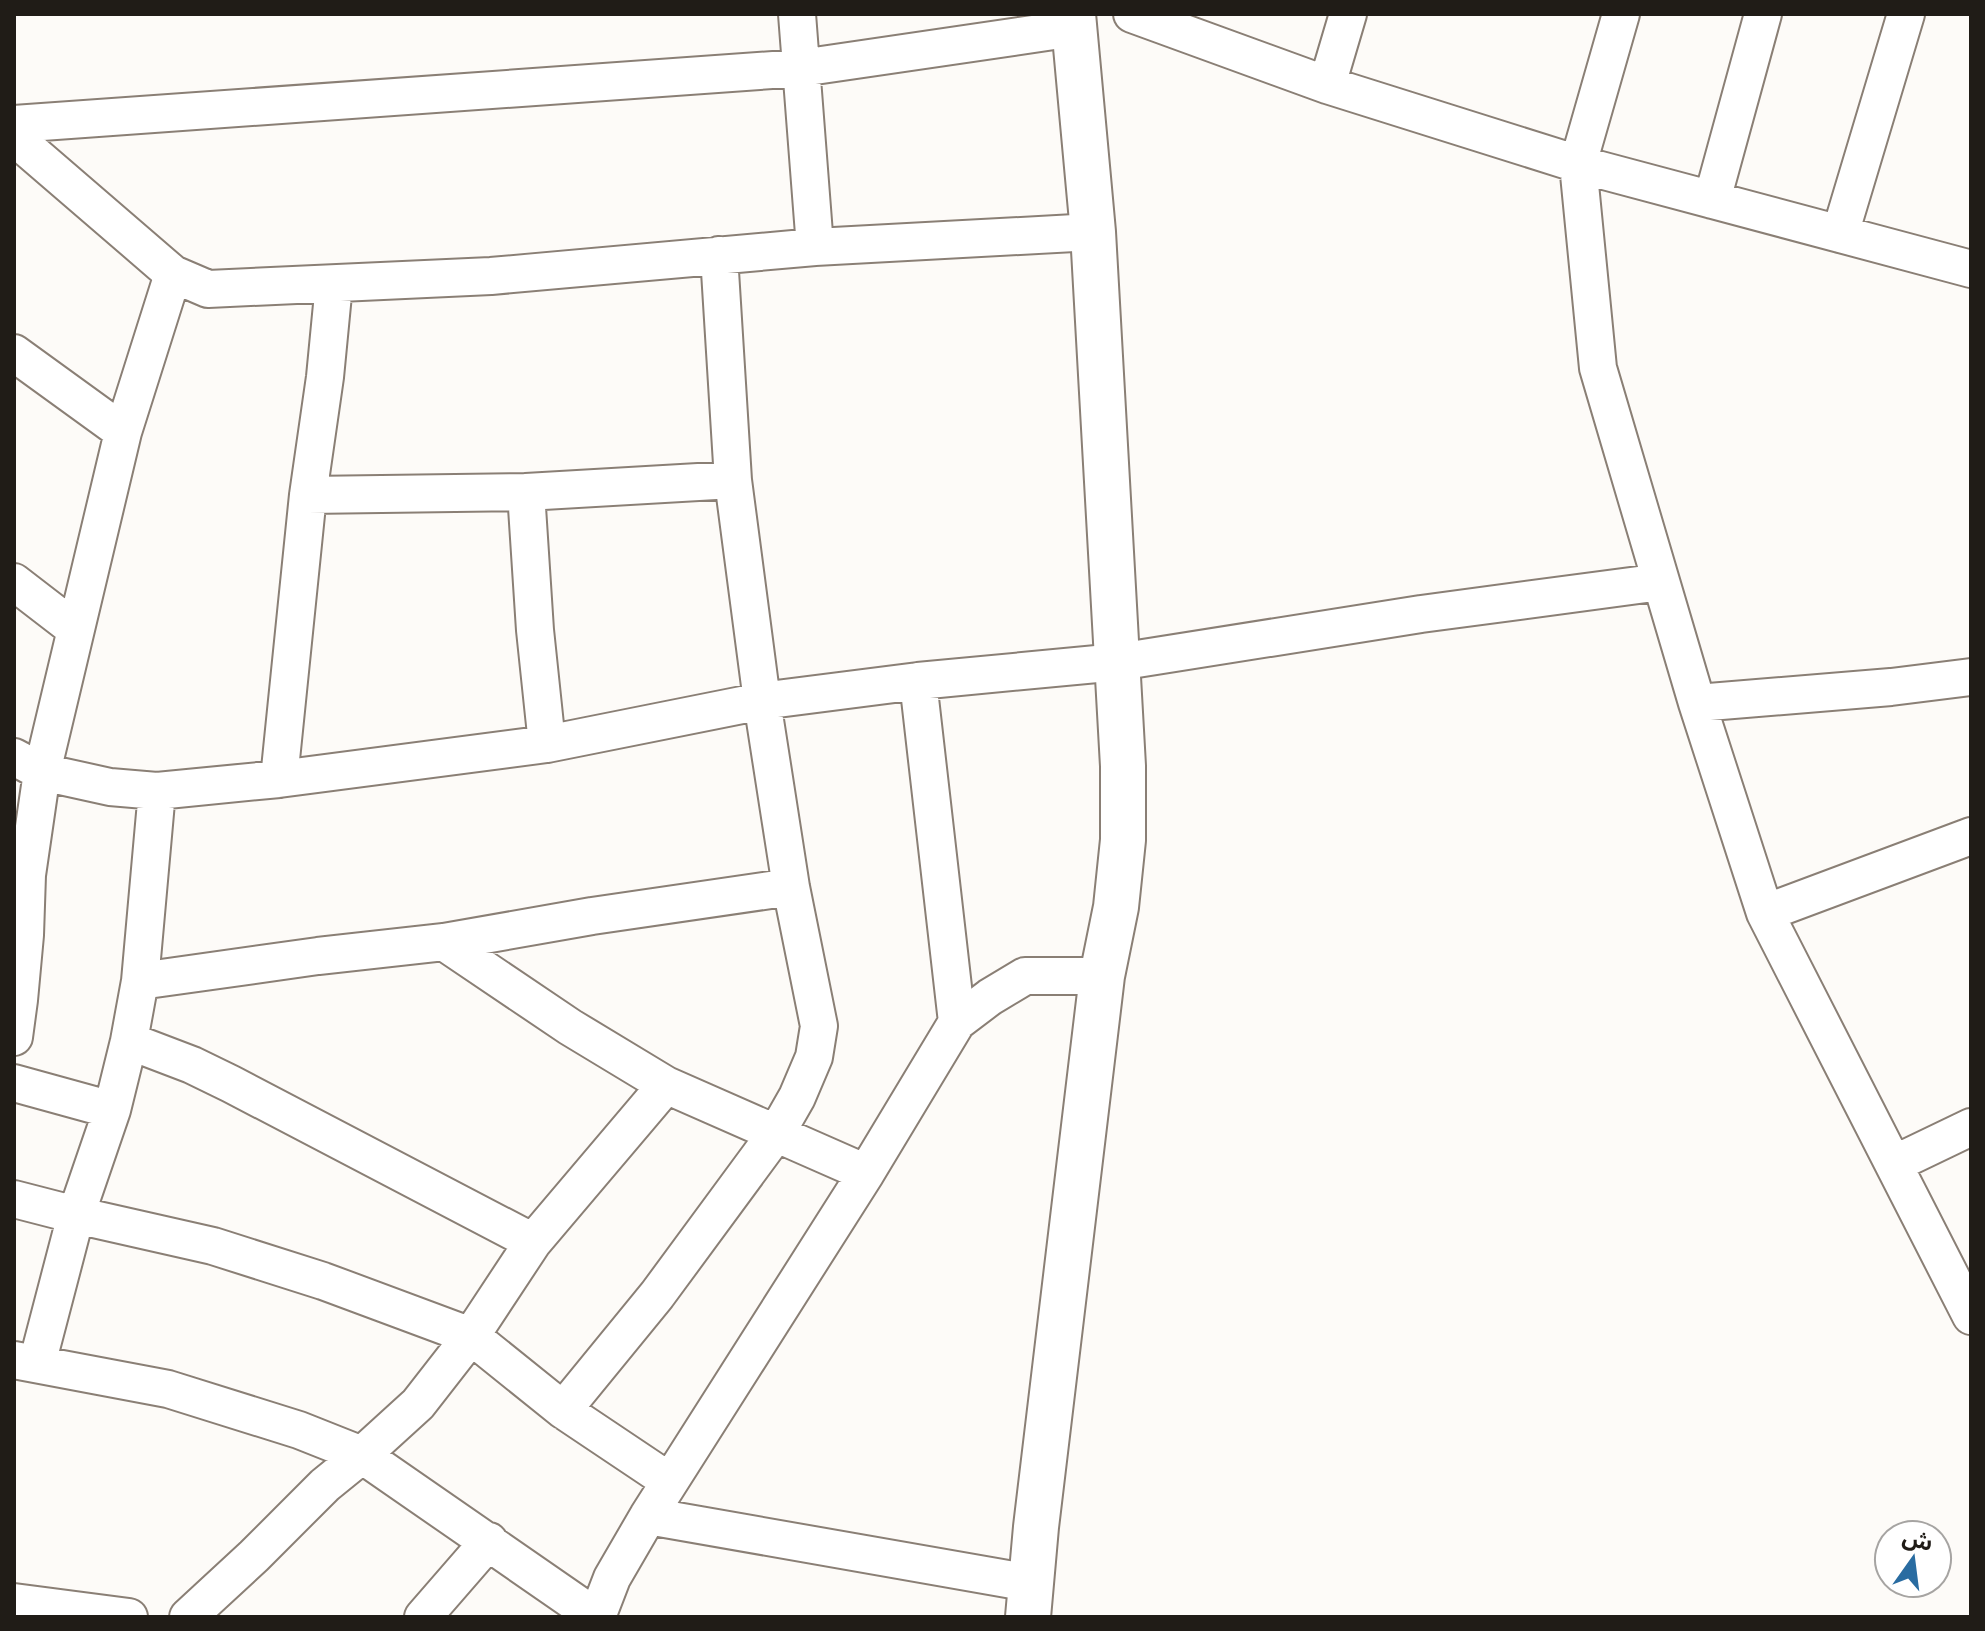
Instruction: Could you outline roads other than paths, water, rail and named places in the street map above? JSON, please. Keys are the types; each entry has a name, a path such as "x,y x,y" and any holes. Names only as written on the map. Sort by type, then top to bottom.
{"main road":[{"path":"1029,1600 1102,976 1116,907 1123,840 1118,662 1093,232 1074,21"}],"street":[{"path":"797,14 815,247"},
{"path":"1132,14 1327,85 1578,164 1971,269"},
{"path":"1327,85 1348,14"},
{"path":"1621,14 1578,164 1598,368 1697,703 1765,913 1971,1316"},
{"path":"1712,200 1763,14"},
{"path":"1840,234 1906,14"},
{"path":"14,124 801,68 1074,21"},
{"path":"14,137 173,274 208,289 491,276 815,247 1093,232"},
{"path":"563,1410 657,1295 777,1132 797,1097 814,1057 819,1026 791,887 762,701 733,480 719,255"},
{"path":"14,1037 24,948 28,764 75,629 123,432 173,274"},
{"path":"279,779 308,495 325,377 334,284"},
{"path":"14,353 123,432"},
{"path":"308,495 526,492 733,480"},
{"path":"526,492 535,630 547,744"},
{"path":"14,582 75,629"},
{"path":"28,764 110,787 157,791 279,779 547,744 762,701 918,681 1118,662 1421,614 1661,582"},
{"path":"1697,703 1971,677"},
{"path":"918,681 957,1022"},
{"path":"157,791 140,981 129,1041 112,1110 26,1362 168,1389 299,1430 362,1455 597,1617 612,1578 669,1481 866,1173 957,1022 1025,976 1102,976"},
{"path":"1765,913 1971,836"},
{"path":"140,981 444,942 592,916 791,887"},
{"path":"444,942 570,1027 666,1085 866,1173"},
{"path":"129,1041 231,1084 533,1242"},
{"path":"14,1083 112,1110"},
{"path":"188,1617 325,1485 418,1404 471,1336 533,1242 666,1085"},
{"path":"1894,1164 1971,1127"},
{"path":"14,1199 213,1246 323,1281 471,1336 563,1410 669,1481"},
{"path":"648,1516 1029,1600"},
{"path":"423,1617 489,1541"},
{"path":"14,1602 129,1617"}]}
